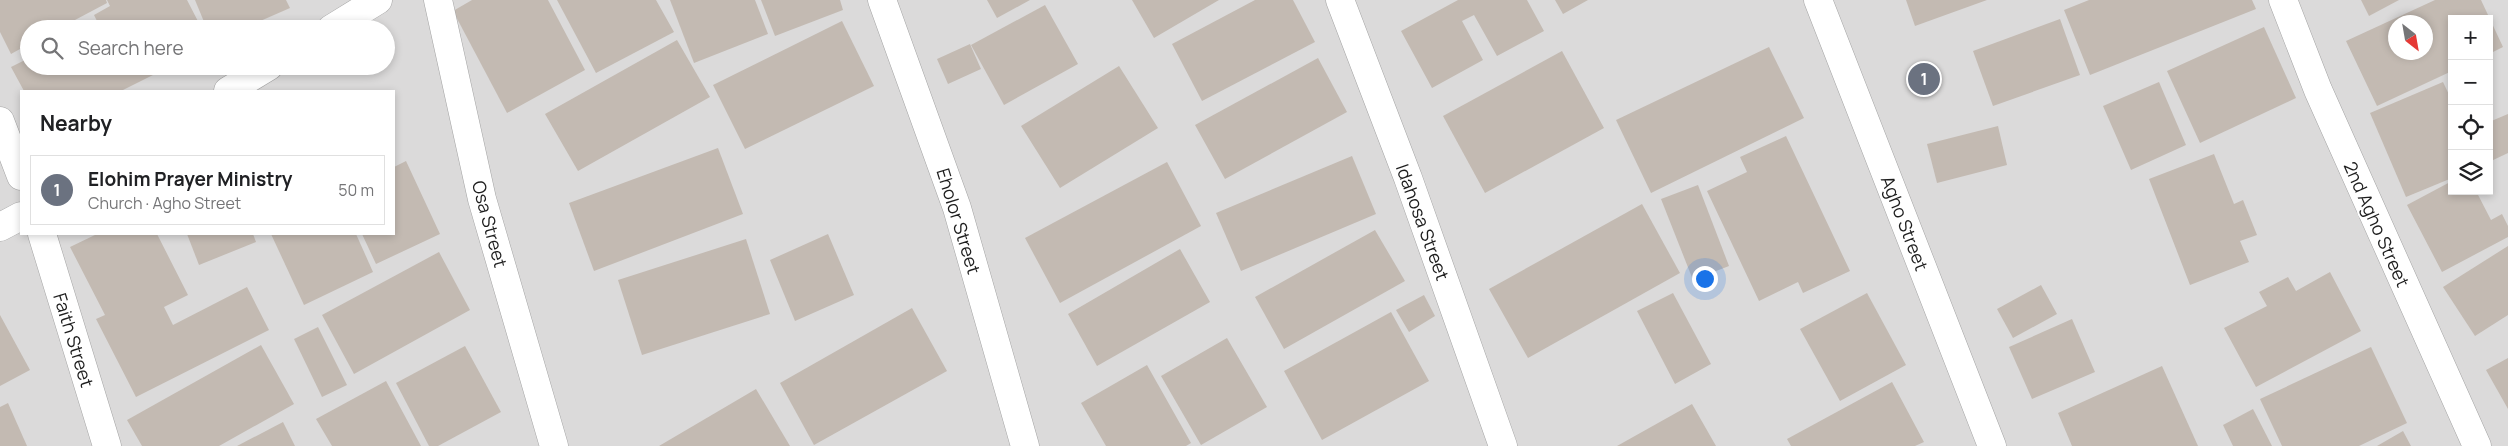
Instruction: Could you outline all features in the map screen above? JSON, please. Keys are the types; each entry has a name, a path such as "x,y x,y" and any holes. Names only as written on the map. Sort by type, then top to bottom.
{"street":[{"path":"346,20 378,0"},
{"name":"Osa Street","path":"438,0 482,199 554,446"},
{"name":"Eholor Street","path":"882,0 957,208 1025,446"},
{"name":"Idahosa Street","path":"1340,0 1408,178 1503,446"},
{"name":"Agho Street","path":"1818,0 1992,446"},
{"name":"2nd Agho Street","path":"2283,0 2318,90 2477,446"},
{"path":"230,90 254,75"},
{"path":"0,121 20,173"},
{"path":"0,228 20,217"},
{"name":"Faith Street","path":"42,235 107,446"}],"shaded area":[{"path":"0,0 2508,0 2508,446 0,446"}],"building":[{"path":"0,0 106,0 107,3 75,20 20,20 20,49 11,54 0,32"},
{"path":"107,0 187,0 197,20 96,20 94,15 110,6"},
{"path":"195,0 286,0 290,8 263,20 203,20"},
{"path":"472,0 548,0 585,70 507,113 453,11"},
{"path":"557,0 656,0 674,32 596,73"},
{"path":"670,0 755,0 768,34 694,63"},
{"path":"761,0 840,0 843,10 775,36"},
{"path":"987,0 1030,0 997,18"},
{"path":"1132,0 1219,0 1154,38"},
{"path":"1255,0 1293,0 1315,42 1202,101 1172,44"},
{"path":"1458,0 1527,0 1544,31 1497,56 1474,15 1462,21 1483,60 1432,88 1401,31"},
{"path":"1555,0 1588,0 1563,14"},
{"path":"1906,0 1987,0 1915,26"},
{"path":"2089,0 2252,0 2256,9 2090,75 2064,10"},
{"path":"2361,0 2399,0 2369,16"},
{"path":"2435,0 2481,0 2488,15 2448,15 2448,73 2377,106 2346,41 2388,22 2388,60 2433,60 2433,15 2402,15"},
{"path":"1045,5 1078,64 1004,105 971,45"},
{"path":"2060,19 2080,75 1993,106 1973,51"},
{"path":"842,21 874,86 745,149 713,85"},
{"path":"2493,26 2503,47 2493,52"},
{"path":"2264,27 2296,98 2200,143 2167,71"},
{"path":"677,40 710,97 578,171 545,114"},
{"path":"970,44 981,69 948,84 937,59"},
{"path":"1769,47 1804,118 1651,193 1616,120"},
{"path":"1562,51 1604,128 1485,193 1443,116"},
{"path":"1318,58 1347,112 1225,179 1195,125"},
{"path":"20,62 20,75 153,75 123,90 23,90 11,67"},
{"path":"1119,66 1158,128 1060,188 1021,126"},
{"path":"2159,82 2186,145 2131,170 2103,106"},
{"path":"2443,82 2448,93 2448,180 2406,197 2370,113"},
{"path":"2508,114 2508,153 2493,160 2493,150 2493,120"},
{"path":"1998,126 2007,165 1937,183 1927,144"},
{"path":"1786,136 1850,271 1803,293 1798,282 1759,301 1707,191 1747,172 1740,157"},
{"path":"718,148 743,214 594,271 569,203"},
{"path":"2214,154 2234,204 2243,200 2257,235 2240,241 2249,262 2190,285 2149,179"},
{"path":"1352,156 1376,214 1241,271 1216,213"},
{"path":"406,161 440,234 376,264 362,235 395,235 395,166"},
{"path":"1167,162 1201,226 1060,303 1025,238"},
{"path":"2448,183 2448,195 2478,195 2491,220 2502,214 2508,226 2508,237 2442,272 2407,205"},
{"path":"1698,185 1729,266 1693,280 1661,199"},
{"path":"1642,204 1680,273 1528,358 1489,289"},
{"path":"1375,230 1405,281 1284,349 1255,297"},
{"path":"828,234 854,295 795,321 770,260"},
{"path":"95,235 158,235 188,295 164,307 173,325 247,287 269,330 136,397 96,319 105,315 70,247"},
{"path":"187,235 253,235 256,242 199,265"},
{"path":"271,235 356,235 373,272 304,305"},
{"path":"746,239 770,314 642,355 618,280"},
{"path":"2508,246 2508,315 2475,336 2443,287"},
{"path":"1180,249 1210,302 1097,366 1068,314"},
{"path":"439,252 470,310 354,374 322,315"},
{"path":"2330,272 2361,331 2256,387 2224,328 2267,306 2259,292 2288,277 2296,291"},
{"path":"2041,285 2057,314 2013,338 1997,309"},
{"path":"1673,293 1711,364 1675,384 1637,311"},
{"path":"1867,293 1906,365 1840,401 1800,329"},
{"path":"1424,295 1435,316 1409,332 1396,310"},
{"path":"912,308 947,371 814,445 780,383"},
{"path":"1391,312 1429,381 1322,440 1284,371"},
{"path":"0,315 30,370 0,386"},
{"path":"2072,319 2095,372 2032,399 2009,347"},
{"path":"318,327 347,385 322,397 294,339"},
{"path":"1227,338 1267,407 1201,445 1161,376"},
{"path":"261,345 294,404 219,446 142,446 127,420"},
{"path":"465,346 501,412 438,446 429,446 396,383"},
{"path":"2371,347 2407,423 2359,446 2282,446 2260,399"},
{"path":"2508,358 2508,409 2486,370"},
{"path":"1147,365 1191,443 1186,446 1106,446 1081,403"},
{"path":"2162,366 2198,446 2072,446 2058,413"},
{"path":"386,381 421,446 332,446 316,419"},
{"path":"1892,382 1924,442 1915,446 1791,446 1787,439"},
{"path":"756,389 790,446 659,446"},
{"path":"8,403 27,446 0,446 0,407"},
{"path":"1692,404 1716,446 1617,446"},
{"path":"2253,409 2272,446 2233,446 2223,425"},
{"path":"283,422 295,446 237,446"},
{"path":"2403,431 2411,446 2377,446"}],"place":[{"name":"Elohim Prayer Ministry","path":"1924,79"}]}
